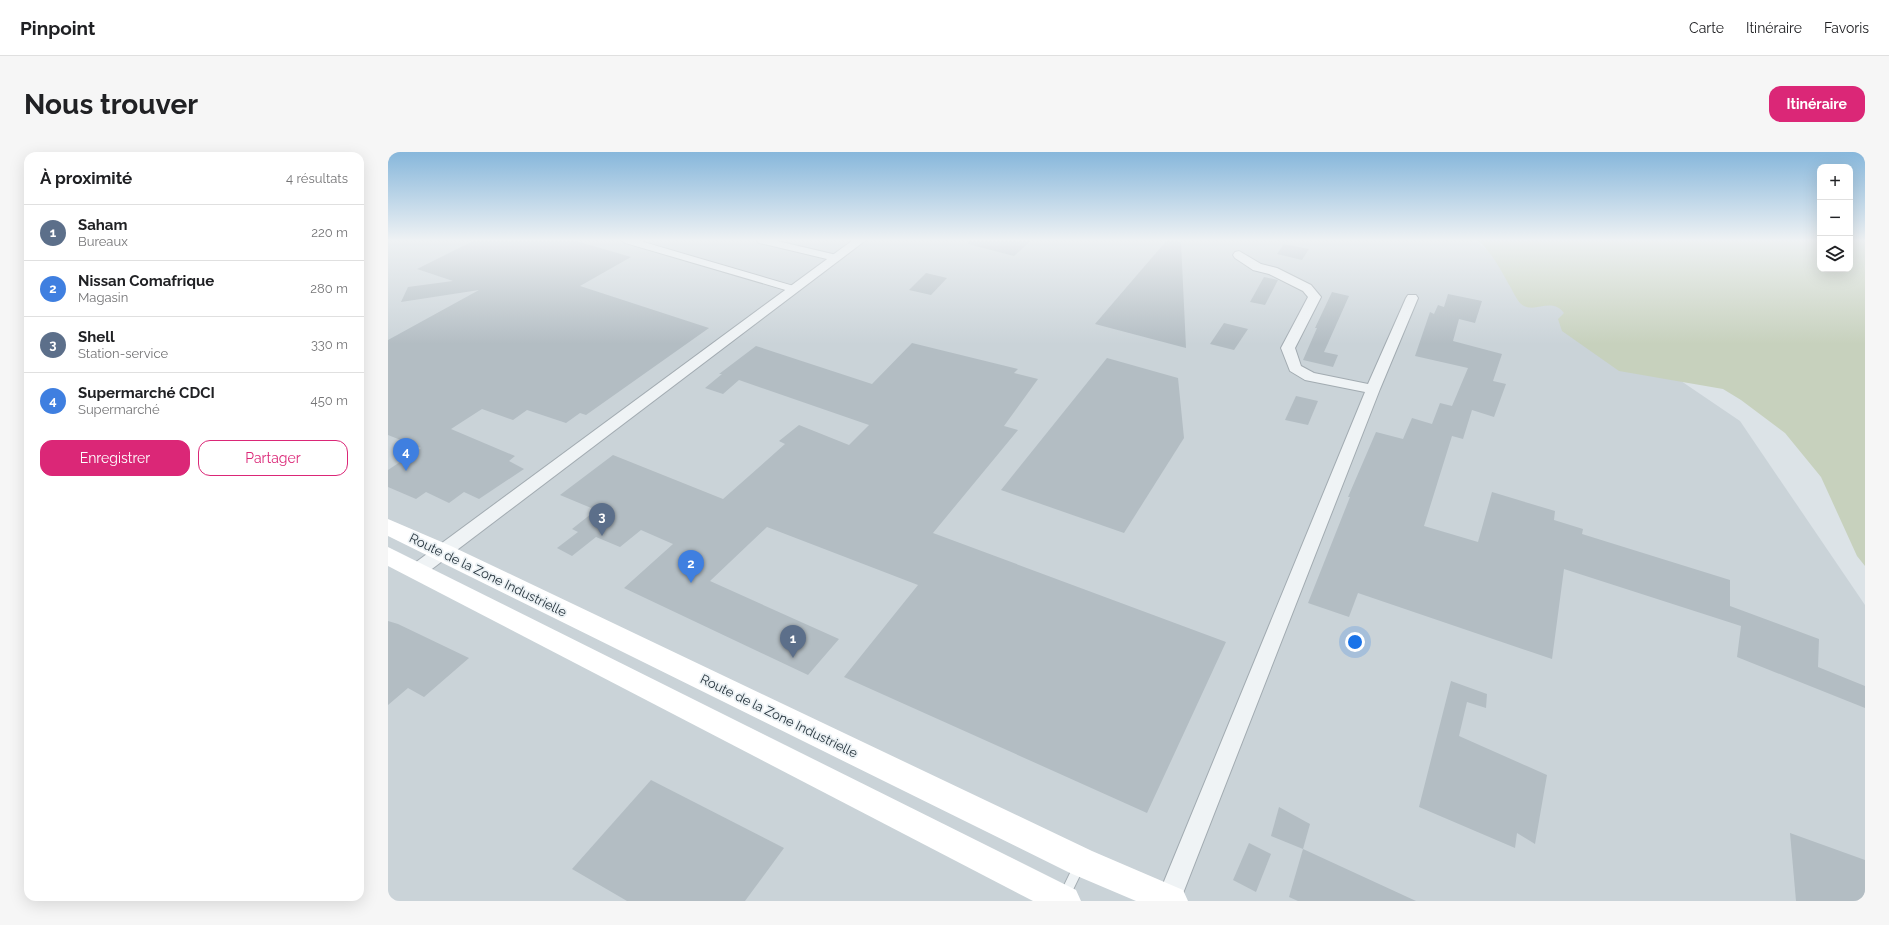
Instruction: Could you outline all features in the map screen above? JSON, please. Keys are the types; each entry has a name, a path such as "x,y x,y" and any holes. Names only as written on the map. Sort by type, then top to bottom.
{"main road":[{"name":"Route de la Zone Industrielle","path":"388,527 443,552 1081,862 1170,900"},
{"path":"388,556 1063,901"}],"street":[{"path":"418,570 813,275"},
{"path":"1280,275 1306,288 1315,297 1303,317 1288,348 1295,368 1310,378 1373,389"},
{"path":"1170,900 1373,389 1412,298"}],"lane":[{"path":"746,275 794,289"},
{"path":"1063,901 1081,862"}],"shaded area":[{"path":"388,275 1525,275 1740,421 1865,605 1865,901 388,901"}],"green space":[{"path":"1504,275 1865,275 1865,566 1857,556 1821,477 1785,433 1741,400 1723,389 1619,371 1562,331 1558,319 1564,313 1559,308 1548,306 1531,308 1521,304"}],"building":[{"path":"435,275 599,275 580,286 709,328 586,415 580,413 566,423 527,410 513,420 482,409 451,429 515,456 509,461 524,469 479,499 464,492 449,503 426,492 416,499 388,487 388,470 421,448 388,435 388,340 479,290 401,302 408,287 453,281"},
{"path":"924,275 934,275 947,278 931,295 909,290"},
{"path":"1137,275 1183,275 1186,348 1095,324"},
{"path":"1264,277 1278,280 1265,305 1250,302"},
{"path":"1332,292 1349,296 1324,352 1338,355 1333,367 1303,360 1317,328 1315,328"},
{"path":"1448,294 1482,301 1475,323 1459,319 1453,341 1502,354 1493,381 1506,384 1494,417 1472,410 1463,439 1452,436 1424,526 1478,542 1492,492 1555,511 1554,520 1583,529 1582,534 1730,580 1730,606 1819,639 1818,667 1865,686 1865,708 1737,657 1741,626 1564,569 1552,659 1358,593 1349,617 1308,603 1350,497 1348,497 1376,432 1403,439 1412,418 1432,424 1440,403 1452,406 1468,368 1415,356 1430,312 1434,314 1438,305 1444,307"},
{"path":"1224,323 1248,329 1234,350 1210,344"},
{"path":"912,343 1018,369 1014,373 1038,379 1004,426 1018,430 933,533 1226,642 1147,813 844,677 918,585 767,527 710,581 839,639 808,675 624,588 673,544 641,530 620,547 596,537 572,556 557,548 578,532 572,529 596,510 560,495 613,455 723,499 785,444 779,441 799,425 849,445 869,425 739,380 723,394 705,388 722,374 719,374 756,346 872,384"},
{"path":"1107,358 1178,378 1184,438 1124,533 1001,490"},
{"path":"1296,396 1318,401 1308,425 1285,420"},
{"path":"388,621 398,624 469,658 424,697 408,688 388,705"},
{"path":"1451,681 1487,694 1486,708 1467,702 1459,736 1547,775 1535,844 1517,833 1515,848 1419,807"},
{"path":"651,780 784,848 745,901 627,901 572,869"},
{"path":"1279,807 1310,824 1303,849 1271,836"},
{"path":"1790,833 1865,860 1865,901 1796,901"},
{"path":"1249,843 1271,854 1256,892 1233,880"},
{"path":"1303,849 1416,901 1298,901 1289,897"}],"place":[{"name":"Supermarché CDCI","path":"406,471"},
{"name":"Shell","path":"602,536"},
{"name":"Nissan Comafrique","path":"691,583"},
{"name":"Saham","path":"793,658"}]}
